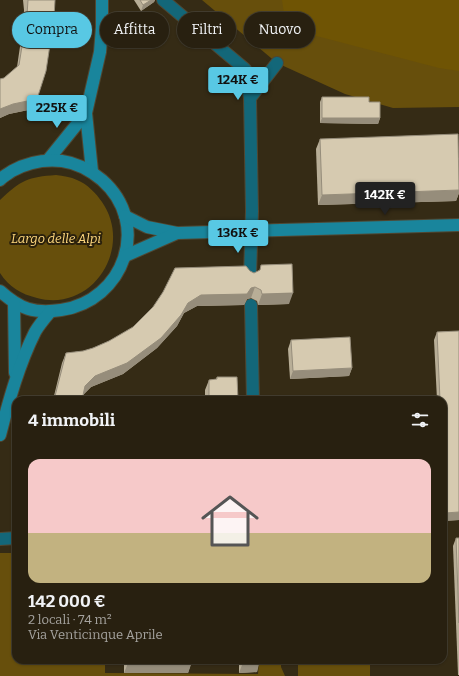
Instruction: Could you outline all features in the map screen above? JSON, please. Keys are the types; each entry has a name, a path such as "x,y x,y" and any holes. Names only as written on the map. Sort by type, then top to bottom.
{"street":[{"path":"92,171 86,112 100,52 102,0"},
{"path":"163,0 244,69 250,98 252,211 250,231 250,276"},
{"path":"250,98 277,63"},
{"path":"48,160 86,112"},
{"path":"0,180 23,165 48,160 70,162 92,171 111,188 123,209 128,234 125,256 113,280 96,298 74,308 50,312 37,312 25,309 14,303 0,291"},
{"path":"124,216 147,227 177,233 459,226"},
{"path":"125,256 177,233"},
{"path":"14,303 16,378"},
{"path":"251,305 253,396"},
{"path":"0,435 16,378 36,330 50,312"},
{"path":"0,539 12,538"}],"green space":[{"path":"202,0 459,0 459,107 393,108 345,94 277,63 259,48 315,48 315,12 244,12 244,35 236,29 236,12 216,12"},
{"name":"Largo delle Alpi","path":"56,175 75,179 88,186 97,195 111,220 113,239 110,257 102,273 90,286 75,296 57,300 37,298 21,292 11,286 0,273 0,200 25,181 38,177"},
{"path":"0,553 12,553 12,664 105,664 105,673 258,674 259,664 281,664 285,676 0,676"},
{"path":"298,664 370,664 370,676 298,676"}],"shaded area":[{"path":"282,0 459,0 459,71 439,68 315,36 315,12 284,12"}],"building":[{"path":"28,0 55,0 54,12 27,12"},
{"path":"140,0 151,0 143,5"},
{"path":"22,48 49,48 46,71 37,99 13,104 0,109 0,79 4,78 19,65"},
{"path":"322,97 369,97 369,102 380,102 380,118 322,118"},
{"path":"458,134 459,190 322,195 320,139"},
{"path":"292,264 293,293 262,294 261,290 255,287 251,288 247,294 201,295 188,303 181,315 161,338 127,363 95,376 85,386 83,396 55,396 66,353 93,348 109,341 133,327 153,307 163,292 175,268 246,266 254,273 260,270 261,265"},
{"path":"459,331 459,512 447,513 447,396 440,396 437,332"},
{"path":"350,337 352,368 293,371 291,340"},
{"path":"217,377 237,377 238,396 209,396 209,380 217,379"},
{"path":"456,538 459,538 459,623"}]}
